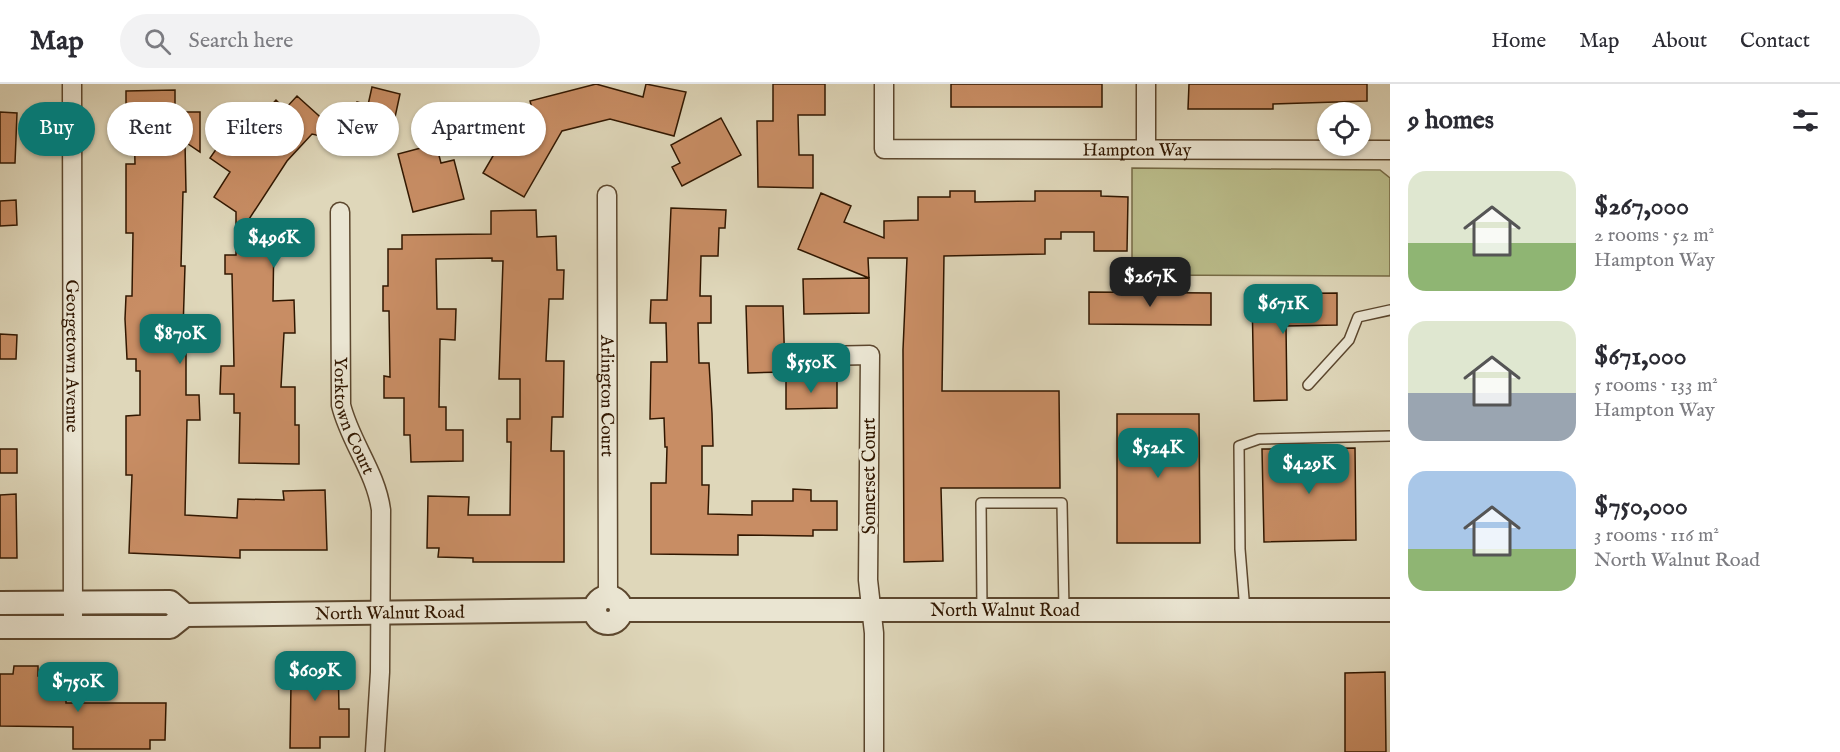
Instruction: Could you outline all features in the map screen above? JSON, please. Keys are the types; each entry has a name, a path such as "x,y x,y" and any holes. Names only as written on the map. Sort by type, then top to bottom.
{"street":[{"name":"Georgetown Avenue","path":"72,84 73,627"},
{"name":"Hampton Way","path":"884,84 884,149 1390,150"},
{"path":"1146,84 1146,149"},
{"name":"Arlington Court","path":"607,195 608,606"},
{"name":"Yorktown Court","path":"340,212 339,393 347,427 379,497 381,614 375,752"},
{"name":"Somerset Court","path":"820,356 870,355 868,580 872,612"},
{"name":"North Walnut Road","path":"0,603 170,602 185,615"},
{"name":"North Walnut Road","path":"0,627 170,627 185,615 381,614 608,606 872,612 1390,610"},
{"path":"872,612 874,752"}],"lane":[{"path":"1308,385 1349,340 1358,317 1390,310"},
{"path":"1245,611 1240,549 1239,446 1259,439 1390,436"},
{"path":"982,611 981,503 1062,503 1064,611"}],"green space":[{"path":"1132,168 1380,170 1390,178 1390,276 1132,275"}],"building":[{"path":"596,84 643,97 646,84 686,92 674,136 610,119 562,131 524,197 483,173 493,156 546,156 546,102 530,101"},
{"path":"773,84 825,84 825,115 798,115 799,155 813,155 813,188 758,187 757,121 773,121"},
{"path":"951,84 1102,84 1102,107 951,107"},
{"path":"1189,84 1367,84 1367,101 1273,104 1273,109 1188,109"},
{"path":"372,87 400,94 398,102 369,102"},
{"path":"175,90 175,102 126,102 126,91"},
{"path":"297,96 304,102 291,102"},
{"path":"304,102 316,113 316,135 312,134 304,143"},
{"path":"0,112 17,113 15,163 0,163"},
{"path":"193,112 200,112 200,152 193,147"},
{"path":"721,118 741,155 682,186 672,167 680,163 671,145"},
{"path":"411,151 411,156 439,156 441,163 454,160 464,199 413,212 399,154"},
{"path":"135,156 185,156 186,192 183,192 181,266 185,266 183,330 196,330 197,347 186,347 186,395 199,395 200,420 187,420 185,515 237,518 238,499 284,500 283,491 325,490 327,550 240,550 240,558 129,553 132,475 126,475 126,416 140,415 140,371 136,371 136,359 127,359 126,296 132,296 133,233 126,233 126,164 135,164"},
{"path":"211,156 292,156 240,233 274,234 273,301 294,300 295,333 284,333 281,387 295,387 295,425 299,425 299,464 239,463 240,413 234,413 234,394 220,394 221,366 234,366 232,274 225,274 225,255 236,255 236,212 214,197 230,172 210,158"},
{"path":"950,191 975,191 975,202 1035,201 1035,191 1101,191 1101,196 1128,197 1127,251 1094,251 1094,232 1061,232 1061,239 1045,239 1045,254 944,256 942,391 1059,391 1060,488 941,488 943,561 904,562 903,350 907,258 868,258 869,278 798,249 821,193 851,206 844,222 884,238 884,221 918,220 918,197 950,197"},
{"path":"16,200 17,225 0,226 0,201"},
{"path":"671,208 726,210 725,228 719,228 718,256 701,256 700,296 711,296 711,323 698,323 699,363 709,363 712,413 713,446 702,446 702,485 709,485 708,514 752,515 752,501 793,501 793,489 811,490 811,501 837,501 837,530 813,530 813,536 738,535 738,555 651,554 651,483 666,483 667,447 665,447 664,418 650,419 651,362 667,362 666,323 650,323 651,300 667,300"},
{"path":"536,210 537,237 556,236 557,270 564,270 563,299 549,299 546,361 564,361 563,417 552,417 551,451 564,451 564,562 473,562 473,558 438,557 439,548 427,548 428,496 469,497 468,515 510,515 511,442 507,442 507,419 520,419 520,379 499,379 503,261 492,261 492,258 436,259 437,309 456,309 455,340 440,339 439,407 446,407 446,430 463,430 463,461 411,462 410,435 404,435 404,398 384,398 384,376 390,377 389,311 383,311 383,286 388,286 388,249 402,249 402,235 491,234 491,211"},
{"path":"869,278 869,313 804,314 803,279"},
{"path":"1089,292 1211,293 1211,325 1089,324"},
{"path":"1337,293 1337,325 1286,326 1287,400 1254,401 1252,294"},
{"path":"746,306 783,306 785,372 748,373"},
{"path":"0,334 17,335 16,359 0,359"},
{"path":"786,380 837,380 837,408 786,409"},
{"path":"1117,414 1199,414 1200,543 1117,543"},
{"path":"1355,448 1356,540 1264,542 1262,449"},
{"path":"0,449 17,449 17,473 0,473"},
{"path":"16,494 17,558 0,558 0,495"},
{"path":"338,657 339,709 349,709 349,737 320,737 320,748 290,748 291,684 288,684 287,658"},
{"path":"14,666 38,666 38,676 66,676 66,703 166,703 165,740 150,740 150,749 73,749 73,727 0,726 0,674 13,674"},
{"path":"1385,672 1386,752 1345,752 1345,673"}]}
